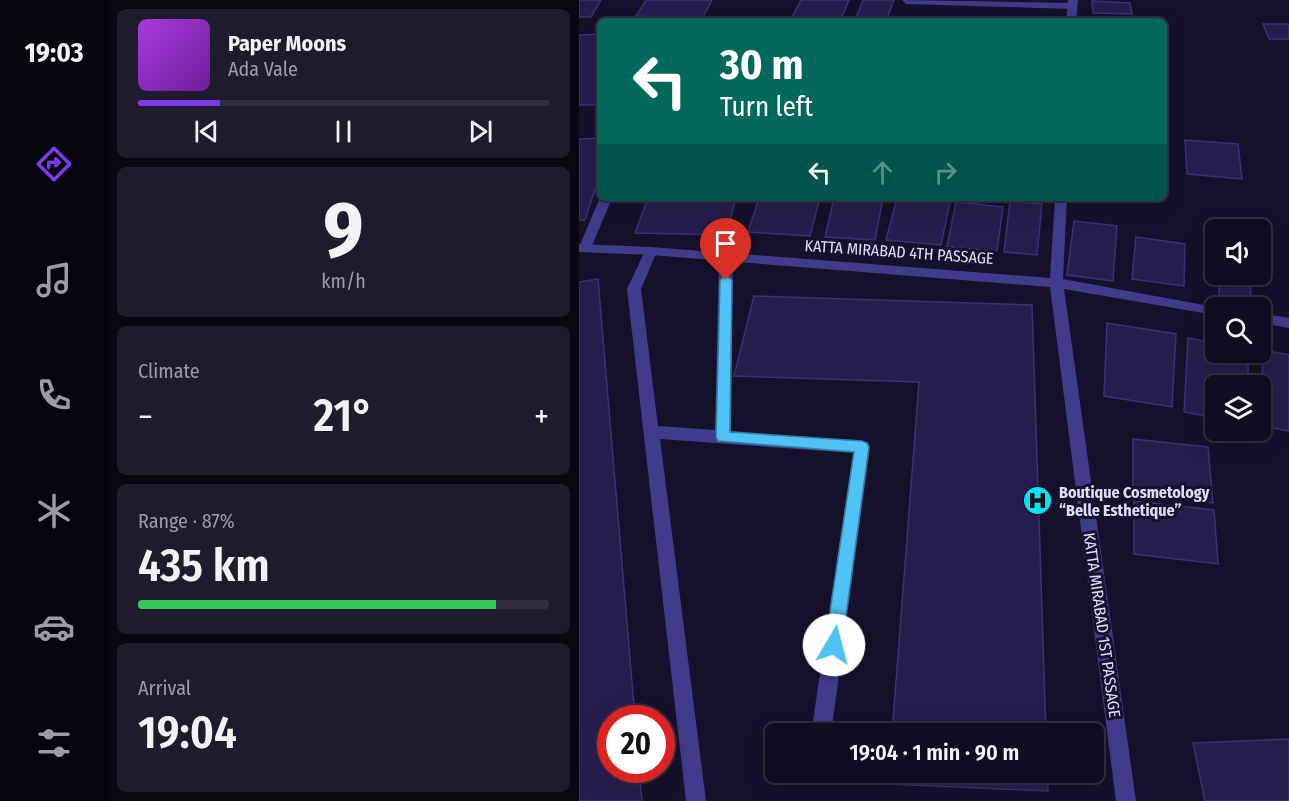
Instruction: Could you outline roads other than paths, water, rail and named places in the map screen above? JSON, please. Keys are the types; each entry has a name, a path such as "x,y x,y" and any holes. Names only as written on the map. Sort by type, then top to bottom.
{"street":[{"path":"906,1 1072,3 1071,18"},
{"path":"582,248 605,201"},
{"name":"KATTA MIRABAD 1ST PASSAGE","path":"1061,201 1056,282 1126,801"},
{"name":"KATTA MIRABAD 4TH PASSAGE","path":"582,248 651,251 1056,282 1205,308"},
{"path":"651,251 634,290 696,801"},
{"path":"723,437 726,257"},
{"path":"1271,320 1289,322"},
{"path":"651,432 862,447 823,723"}],"place":[{"name":"Boutique Cosmetology “Belle Esthetique”","path":"1038,501"}]}
